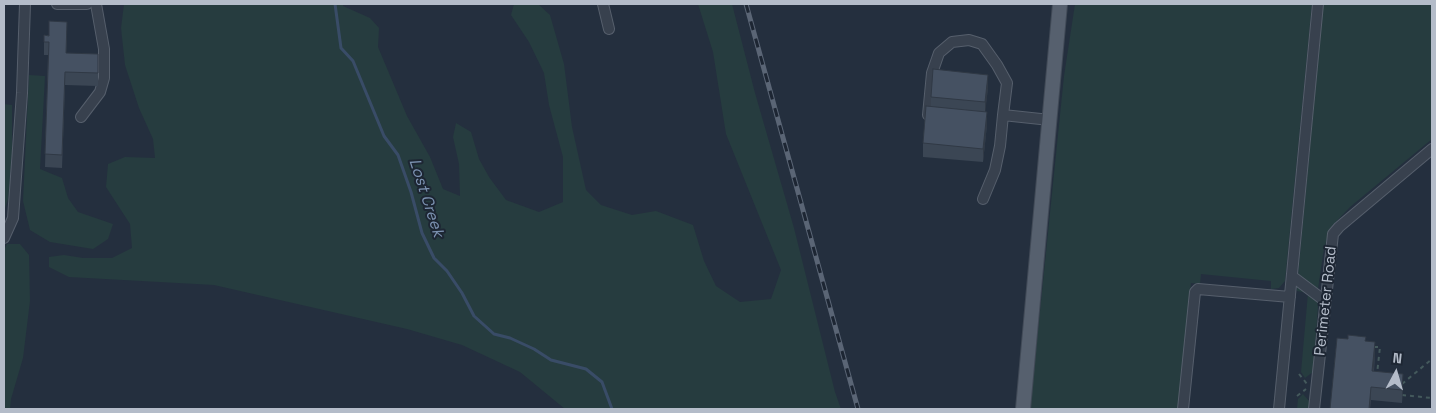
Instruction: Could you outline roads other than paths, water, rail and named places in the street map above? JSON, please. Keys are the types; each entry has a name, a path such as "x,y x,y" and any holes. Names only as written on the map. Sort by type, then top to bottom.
{"main road":[{"path":"1023,409 1059,8"}],"lane":[{"path":"4,238 13,218 22,93 25,4"},
{"path":"57,4 87,4"},
{"path":"81,117 100,92 104,78 104,49 96,4"},
{"path":"603,4 609,29"},
{"path":"1279,409 1318,4"},
{"path":"928,115 932,72 939,53 952,42 969,40 982,44 997,65 1006,83 1000,146 995,170 984,199"},
{"path":"1003,115 1050,120"},
{"name":"Perimeter Road","path":"1314,409 1333,234 1432,149"},
{"path":"1293,277 1325,301"},
{"path":"1183,409 1195,292 1198,289 1290,297"}],"waterway":[{"name":"Lost Creek","path":"335,4 341,48 353,61 384,136 398,155 411,192 422,233 434,258 447,271 462,293 474,316 494,334 510,338 534,349 551,360 586,369 602,382 612,409"}],"railway":[{"path":"746,4 858,409"}]}
